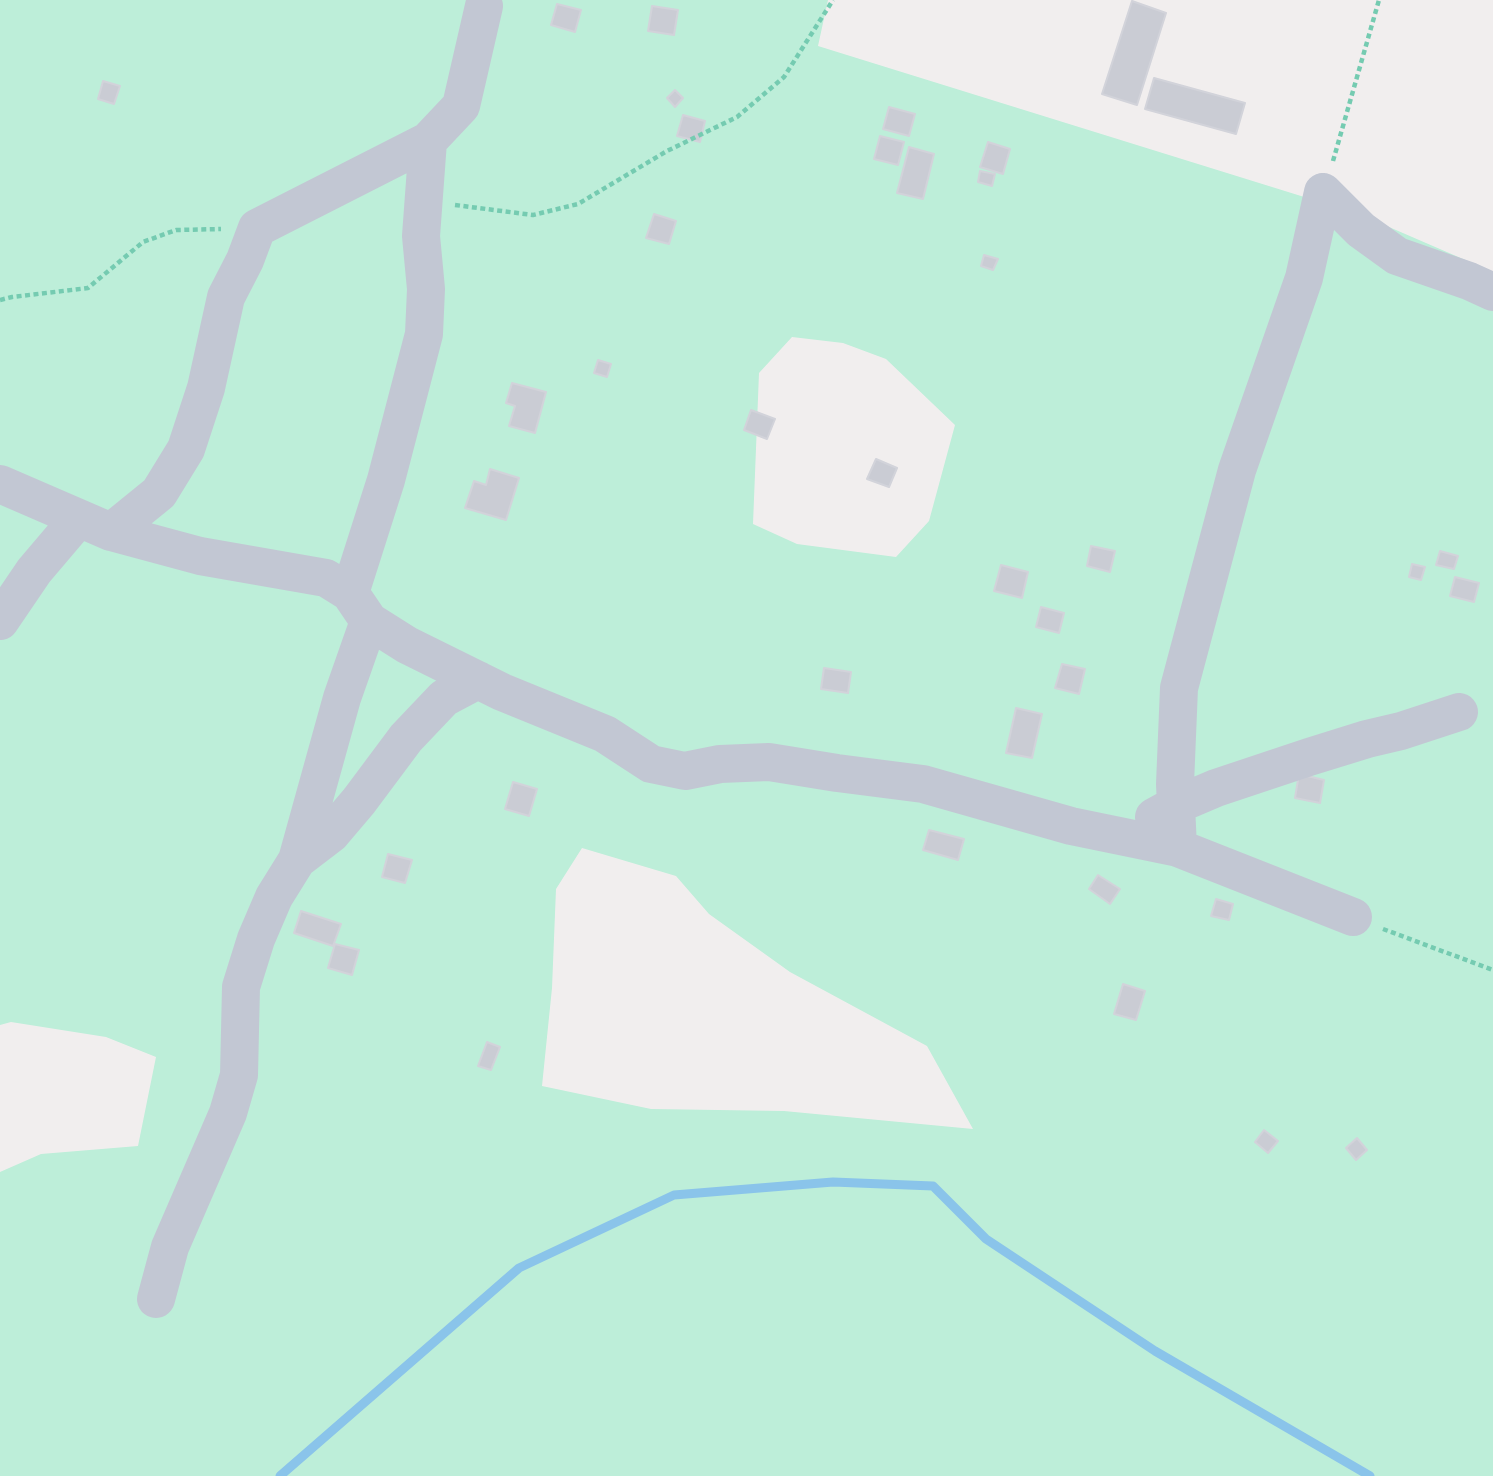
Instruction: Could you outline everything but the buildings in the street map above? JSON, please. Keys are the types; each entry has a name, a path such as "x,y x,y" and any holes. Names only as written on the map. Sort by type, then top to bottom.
{"street":[{"path":"0,621 34,571 95,525 159,493 186,449 206,388 226,297 245,260 257,228 428,141 460,106 484,6"},
{"path":"156,1299 170,1247 228,1113 239,1075 241,987 256,939 274,897 297,860 342,698 386,480 424,334 426,289 421,236 428,141"},
{"path":"1324,192 1361,230 1396,256 1493,292"},
{"path":"1178,848 1175,784 1179,688 1237,470 1304,278 1324,192"},
{"path":"0,484 95,525 200,556 326,578 407,645 502,692 605,734 651,764 685,771 720,764 769,762 923,784 1071,827 1178,848 1353,917"},
{"path":"297,860 331,834 406,738 444,698 478,680"},
{"path":"1119,836 1176,805 1216,788 1459,712"}],"path":[{"path":"424,199 468,208 533,215 578,204 667,151 737,117 784,77 833,0"},
{"path":"1324,192 1379,0"},
{"path":"0,300 88,288 143,242 176,230 257,228"},
{"path":"1353,917 1493,970"}],"green space":[{"path":"0,0 828,0 818,46 1359,214 1493,272 1493,1476 0,1476 0,1172 41,1154 138,1146 156,1057 106,1037 11,1022 0,1025","holes":["792,337 843,343 886,359 955,425 929,521 896,557 797,544 753,524 759,373","582,848 676,876 709,914 790,972 927,1046 973,1129 784,1111 651,1109 542,1086 552,988 556,889"]}],"waterway":[{"path":"280,1476 519,1268 674,1195 833,1182 933,1186 986,1239 1155,1351 1370,1476"}]}
